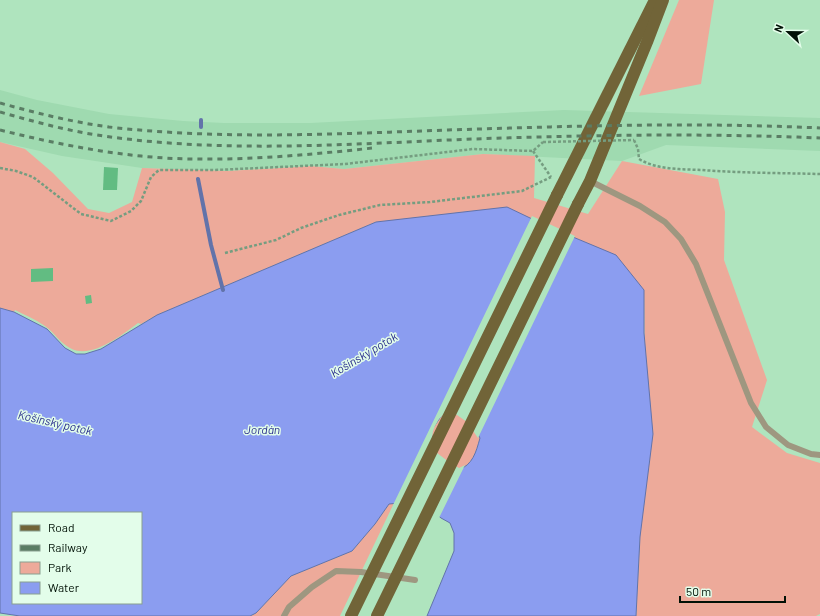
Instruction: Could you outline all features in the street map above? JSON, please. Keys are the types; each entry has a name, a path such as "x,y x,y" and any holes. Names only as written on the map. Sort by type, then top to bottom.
{"main road":[{"path":"351,616 557,195 655,0"},
{"path":"377,616 590,181 663,0"}],"lane":[{"path":"590,181 640,206 665,222 681,239 696,264 751,403 762,421 766,427 788,445 820,456"},
{"path":"284,616 289,607 312,587 336,571 361,572 415,580"}],"path":[{"path":"0,168 33,177 81,214 111,221 131,211 141,201 151,177 159,170 215,170 345,164 473,149 533,151 544,142 634,140 638,149 639,159 646,163 669,168 738,172 820,174"},
{"path":"225,253 276,240 301,228 339,215 380,205 430,202 522,190 552,178 533,151"}],"shaded area":[{"path":"0,90 37,100 109,114 183,121 224,123 310,123 564,110 820,118 820,151 666,145 622,161 483,154 344,169 311,166 227,171 142,168 62,156 0,142"}],"green space":[{"path":"679,0 714,0 701,84 639,96"},
{"path":"0,142 25,149 53,173 88,209 109,213 132,202 142,168 227,171 311,166 344,169 483,154 535,156 534,198 588,214 622,161 718,179 725,212 724,260 767,380 752,427 787,453 820,463 820,614 816,616 636,616 643,453 644,290 376,222 157,315 141,324 138,323 124,334 97,349 78,351 66,346 48,328 34,319 15,310 14,312 0,308"},
{"path":"444,412 458,413 473,426 480,438 473,457 467,465 458,470 435,455 431,431"},
{"path":"394,503 340,616 250,616 256,613 291,576 352,551 375,524 389,504"}],"water":[{"name":"Jordán","path":"507,207 549,227 616,255 644,290 644,333 653,434 640,537 636,616 427,616 454,551 454,533 450,523 441,518 421,501 389,504 375,524 352,551 291,576 256,613 250,616 20,616 0,613 0,308 14,312 47,329 65,348 76,354 85,354 101,349 157,315 376,222","holes":["444,412 458,413 473,426 480,438 473,457 467,465 458,470 435,455 431,431"]}],"pier":[{"path":"532,216 575,236 478,438 467,422 457,415 449,412 445,413 435,426 431,445 437,453 459,468 465,465 439,518 421,503 393,505"}],"building":[{"path":"104,167 118,168 117,190 103,190"},
{"path":"53,268 53,281 31,282 31,269"},
{"path":"91,295 92,303 86,304 85,296"}],"waterway":[{"path":"201,120 201,127"},
{"path":"198,179 211,245 223,290"}],"railway":[{"path":"0,103 81,123 109,127 194,134 278,135 634,125 727,125 820,128"},
{"path":"0,112 60,128 97,135 144,141 238,146 332,145 473,139 603,136 733,135 820,138"},
{"path":"0,130 74,146 148,157 220,159 264,158 373,148"}],"water label":[{"name":"Košínský potok","path":"364,355"},
{"name":"Košínský potok","path":"55,423"}]}
